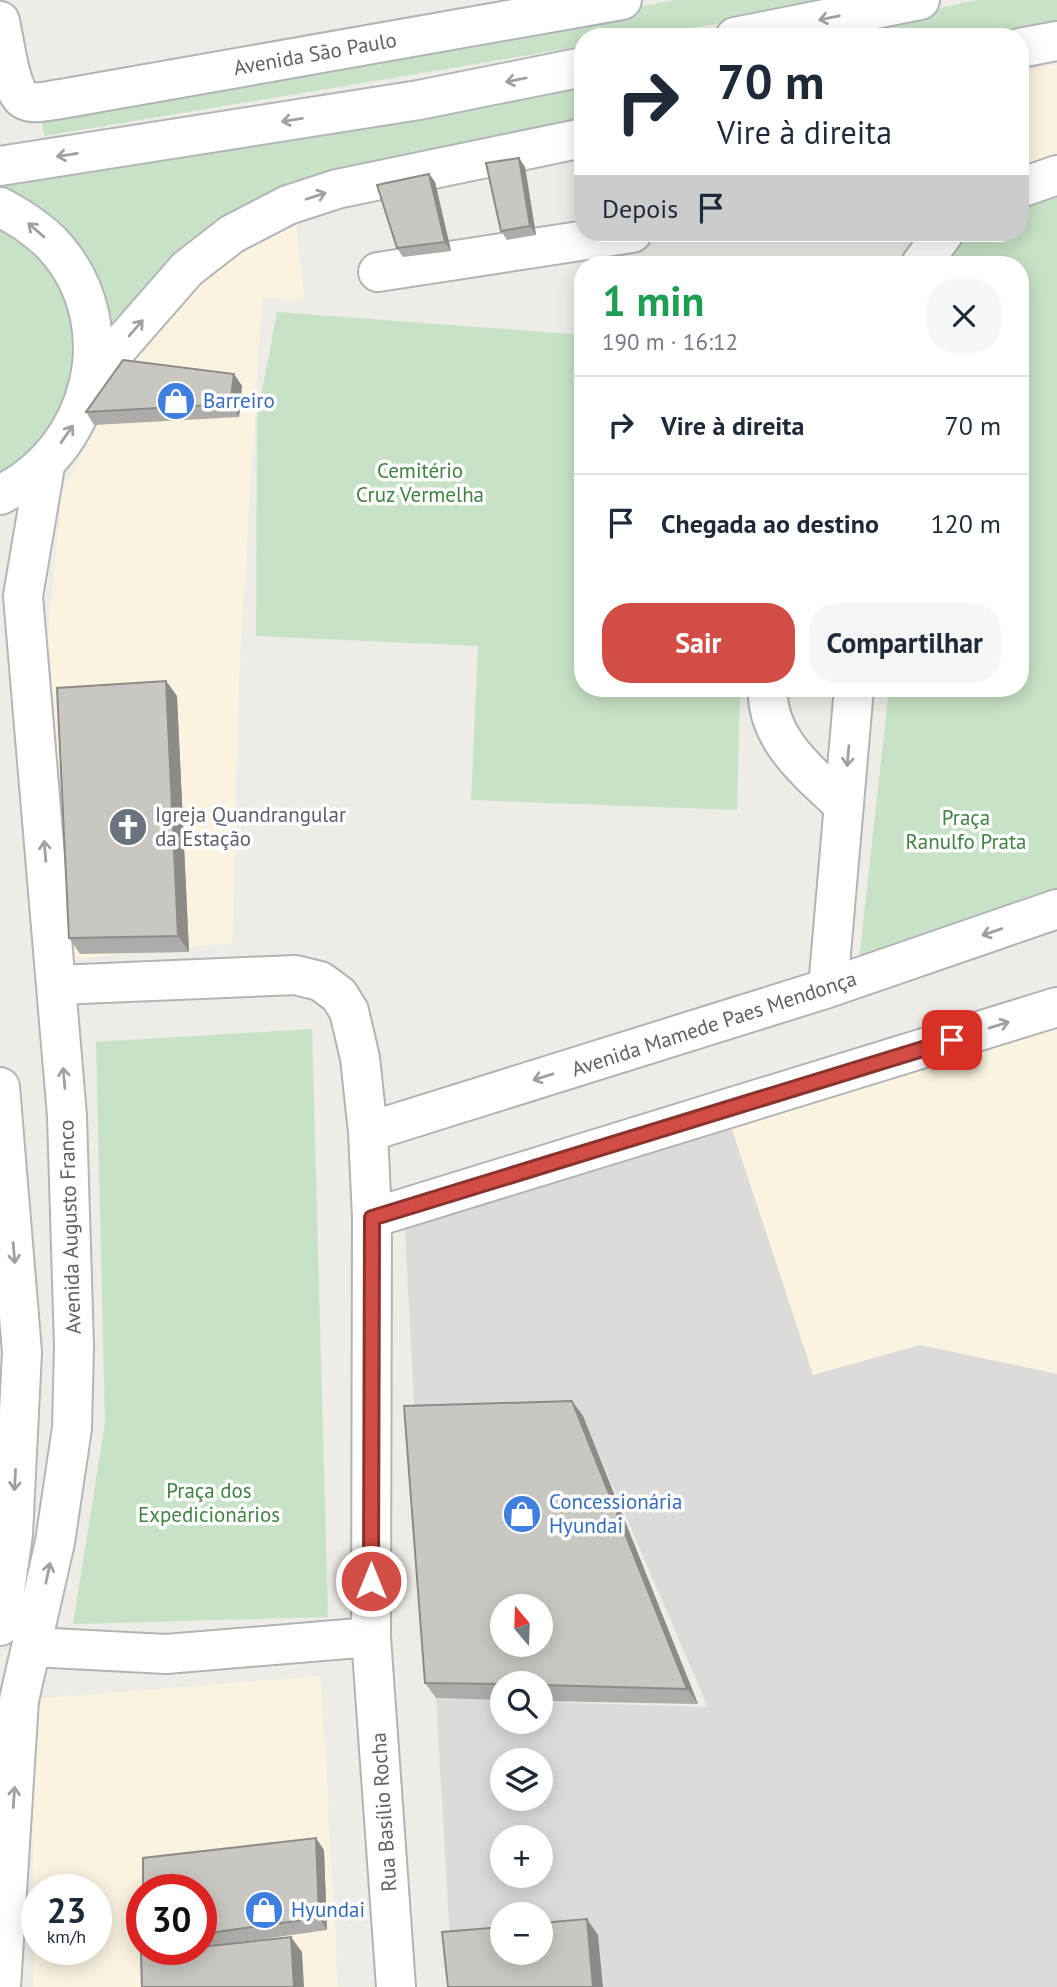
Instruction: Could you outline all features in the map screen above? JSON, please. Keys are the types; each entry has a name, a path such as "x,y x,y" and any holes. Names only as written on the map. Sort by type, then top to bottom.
{"street":[{"name":"Avenida São Paulo","path":"0,21 15,87 22,99 32,102 622,0"},
{"path":"780,28 920,0"},
{"path":"1029,46 1057,41"},
{"path":"0,166 419,100 574,69"},
{"path":"91,379 187,269 232,234 288,205 337,189 574,140"},
{"path":"1029,185 1057,175"},
{"path":"0,207 30,224 56,248 75,277 88,310 94,344 91,379 75,423 45,466 0,495"},
{"path":"379,272 574,242"},
{"name":"Avenida Augusto Franco","path":"1,1987 19,1700 55,1542 72,1428 74,1346 67,1129 23,596 45,466"},
{"path":"768,697 777,730 787,750 844,806"},
{"path":"828,988 853,697"},
{"name":"Avenida Mamede Paes Mendonça","path":"368,1132 828,988 1057,909"},
{"path":"32,1647 166,1654 371,1637 372,1218 368,1132 360,1058 349,1011 338,995 320,981 296,975 57,985"},
{"path":"372,1218 1057,1007"},
{"path":"0,1087 22,1352 13,1534 0,1626"},
{"name":"Rua Basílio Rocha","path":"371,1637 396,1987"}],"shaded area":[{"path":"1057,64 1057,157 1029,166 1029,69"},
{"path":"296,220 304,300 262,298 238,696 233,943 75,959 48,635 62,492 133,357 208,271"},
{"path":"1057,1024 1057,1374 920,1345 813,1375 731,1127"},
{"path":"731,1127 813,1375 920,1345 1057,1374 1057,1987 603,1987 598,1935 553,1937 553,1902 490,1902 490,1938 450,1939 436,1698 490,1700 490,1734 553,1734 553,1702 708,1707 583,1417 415,1422 405,1229"},
{"path":"321,1676 338,1987 34,1987 34,1965 112,1965 112,1874 33,1874 32,1699"}],"green space":[{"path":"676,0 859,0 692,28 574,28 574,48 44,136 40,112"},
{"path":"977,0 1057,0 1057,33 1029,36 1029,28 845,28"},
{"path":"574,82 574,127 329,179 101,341 0,198 0,183"},
{"name":"Praça Ranulfo Prata","path":"1057,190 1057,896 859,961 888,697 1029,697 1029,256 948,256 960,242 1029,242 1029,200"},
{"path":"0,216 10,221 68,294 80,340 60,424 0,481"},
{"name":"Cemitério Cruz Vermelha","path":"277,312 574,334 574,697 740,697 737,810 471,800 478,646 256,636 257,418"},
{"name":"Praça dos Expedicionários","path":"312,1029 328,1617 73,1624 105,1423 96,1042"}],"building":[{"path":"519,158 530,226 501,231 486,163"},
{"path":"429,174 445,242 397,248 377,185"},
{"name":"Barreiro","path":"123,360 234,374 230,404 86,412"},
{"name":"Igreja Quandrangular da Estação","path":"166,681 178,936 69,938 57,688"},
{"name":"Concessionária Hyundai","path":"572,1401 687,1689 553,1685 553,1671 490,1671 490,1684 425,1683 404,1406"},
{"name":"Hyundai","path":"316,1838 319,1918 217,1932 217,1874 143,1874 143,1858"},
{"path":"587,1919 593,1987 448,1987 442,1932 490,1928 490,1965 553,1965 553,1922"},
{"path":"291,1937 294,1987 142,1987 141,1965 217,1965 217,1945"}],"place":[{"name":"Barreiro","path":"176,401"},
{"name":"Igreja Quandrangular da Estação","path":"128,827"},
{"name":"Concessionária Hyundai","path":"522,1514"},
{"name":"Hyundai","path":"264,1910"}],"route":[{"path":"371,1581 372,1218 952,1040"}]}
